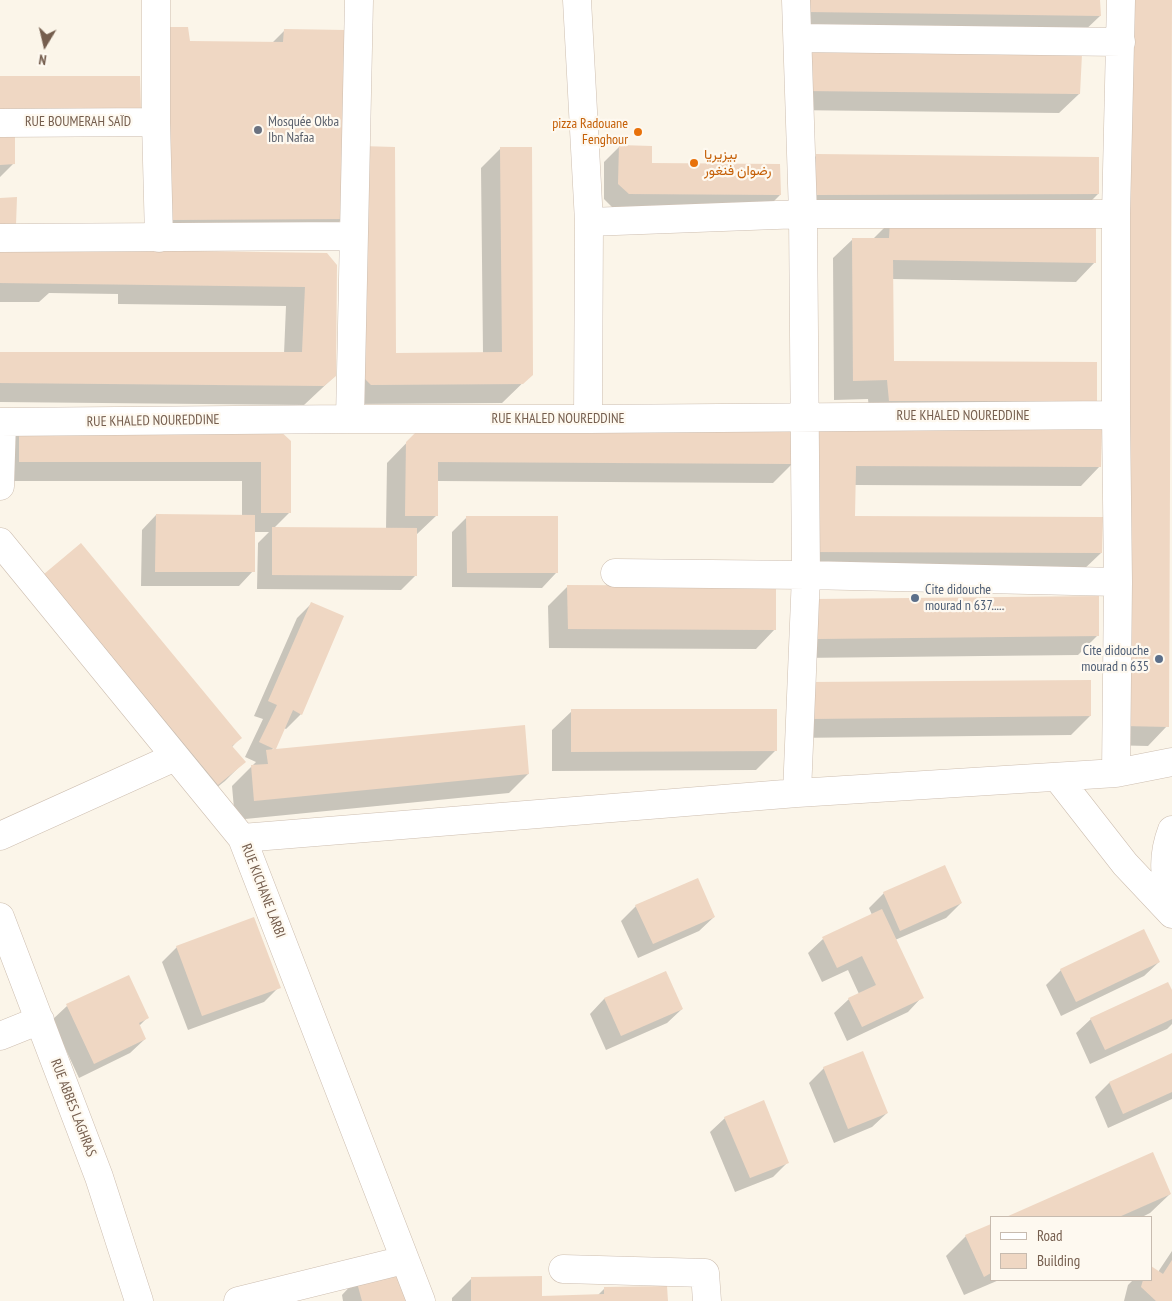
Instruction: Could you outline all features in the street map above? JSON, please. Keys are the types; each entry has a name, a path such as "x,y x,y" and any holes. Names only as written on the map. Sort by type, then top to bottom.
{"street":[{"path":"156,0 158,238"},
{"path":"350,419 359,0"},
{"path":"577,0 590,222 588,420"},
{"path":"796,0 802,214 806,575 797,793"},
{"path":"1116,773 1118,582 1116,214 1121,0"},
{"path":"798,38 1120,42"},
{"name":"RUE BOUMERAH SAÏD","path":"0,123 156,122"},
{"path":"590,222 802,214 1116,214"},
{"path":"0,238 353,236"},
{"name":"RUE KHALED NOUREDDINE","path":"1,422 350,419 588,420 804,416 1116,415"},
{"path":"0,486 1,422"},
{"name":"RUE KICHANE LARBI","path":"0,542 242,838 420,1301"},
{"path":"615,573 1118,582"},
{"path":"0,836 175,757"},
{"path":"242,838 797,793 1116,773 1172,762"},
{"path":"1057,777 1125,864 1172,914"},
{"path":"1172,830 1166,847 1165,876 1172,906"},
{"name":"RUE ABBES LAGHRAS","path":"0,917 99,1177 138,1301"},
{"path":"0,1036 40,1020"},
{"path":"238,1301 404,1260"},
{"path":"563,1269 705,1274 707,1301"}],"building":[{"path":"810,0 1100,0 1101,16 810,12"},
{"path":"1129,0 1172,0 1169,727 1125,726"},
{"name":"Mosquée Okba Ibn Nafaa","path":"170,27 188,27 190,41 283,42 284,29 346,30 344,219 170,220"},
{"path":"807,49 1082,54 1080,94 806,91"},
{"path":"0,76 140,76 141,108 0,109"},
{"path":"15,133 15,164 0,165 0,134"},
{"path":"619,145 652,146 652,163 780,164 781,195 629,194 618,184"},
{"path":"361,146 395,147 396,353 502,352 500,147 532,147 533,375 523,384 371,385 361,375"},
{"path":"816,154 1099,157 1099,194 815,195"},
{"path":"17,197 16,225 0,225 0,198"},
{"path":"890,221 1096,223 1096,263 893,260 894,361 1097,362 1097,401 889,401 887,380 853,381 852,238 889,238"},
{"path":"0,248 327,253 337,265 336,376 324,386 0,383 0,352 302,352 305,287 0,283"},
{"path":"816,427 1102,427 1101,467 856,466 855,516 1103,517 1102,553 817,552"},
{"path":"19,428 277,428 291,441 291,513 261,513 261,462 19,462"},
{"path":"418,430 793,430 793,464 438,462 438,516 405,516 406,442"},
{"path":"156,514 255,515 255,572 155,572"},
{"path":"466,516 558,516 558,573 467,573"},
{"path":"272,527 417,528 417,576 272,575"},
{"path":"81,543 242,738 232,746 246,762 218,785 44,574"},
{"path":"567,585 776,586 776,630 568,629"},
{"path":"1099,596 1099,636 817,639 816,599"},
{"path":"311,602 344,616 302,715 293,710 276,749 525,725 529,774 254,801 251,765 268,764 266,750 274,749 259,742 277,705 268,701"},
{"path":"1091,680 1091,716 809,719 809,682"},
{"path":"571,709 777,709 777,751 571,752"},
{"path":"945,865 962,903 900,931 883,892"},
{"path":"698,878 715,917 653,944 635,905"},
{"path":"882,909 924,998 862,1027 848,998 876,985 862,956 837,968 822,937"},
{"path":"254,917 281,988 202,1016 176,946"},
{"path":"1144,929 1160,962 1076,1002 1060,969"},
{"path":"666,971 683,1009 621,1036 604,998"},
{"path":"129,975 149,1018 139,1023 146,1039 94,1064 66,1004"},
{"path":"1168,982 1172,990 1172,1019 1105,1050 1090,1018"},
{"path":"863,1051 888,1113 848,1129 823,1067"},
{"path":"1172,1053 1172,1092 1123,1114 1109,1082"},
{"path":"764,1100 789,1163 750,1178 724,1117"},
{"path":"1153,1152 1171,1194 1121,1216 1008,1216"},
{"path":"990,1224 990,1274 984,1277 965,1235"},
{"path":"1172,1260 1172,1301 1156,1301 1141,1287 1143,1281 1152,1281 1152,1267 1163,1274"},
{"path":"401,1266 411,1301 362,1301 356,1279"},
{"path":"542,1276 542,1296 604,1294 604,1287 667,1286 668,1301 471,1301 471,1277"}],"place":[{"name":"Mosquée Okba Ibn Nafaa","path":"258,130"},
{"name":"pizza Radouane Fenghour","path":"638,132"},
{"name":"بيزيريا رضوان فنغور","path":"694,163"},
{"name":"Cite didouche mourad n 637.....","path":"915,598"},
{"name":"Cite didouche mourad n 635","path":"1159,659"}]}
